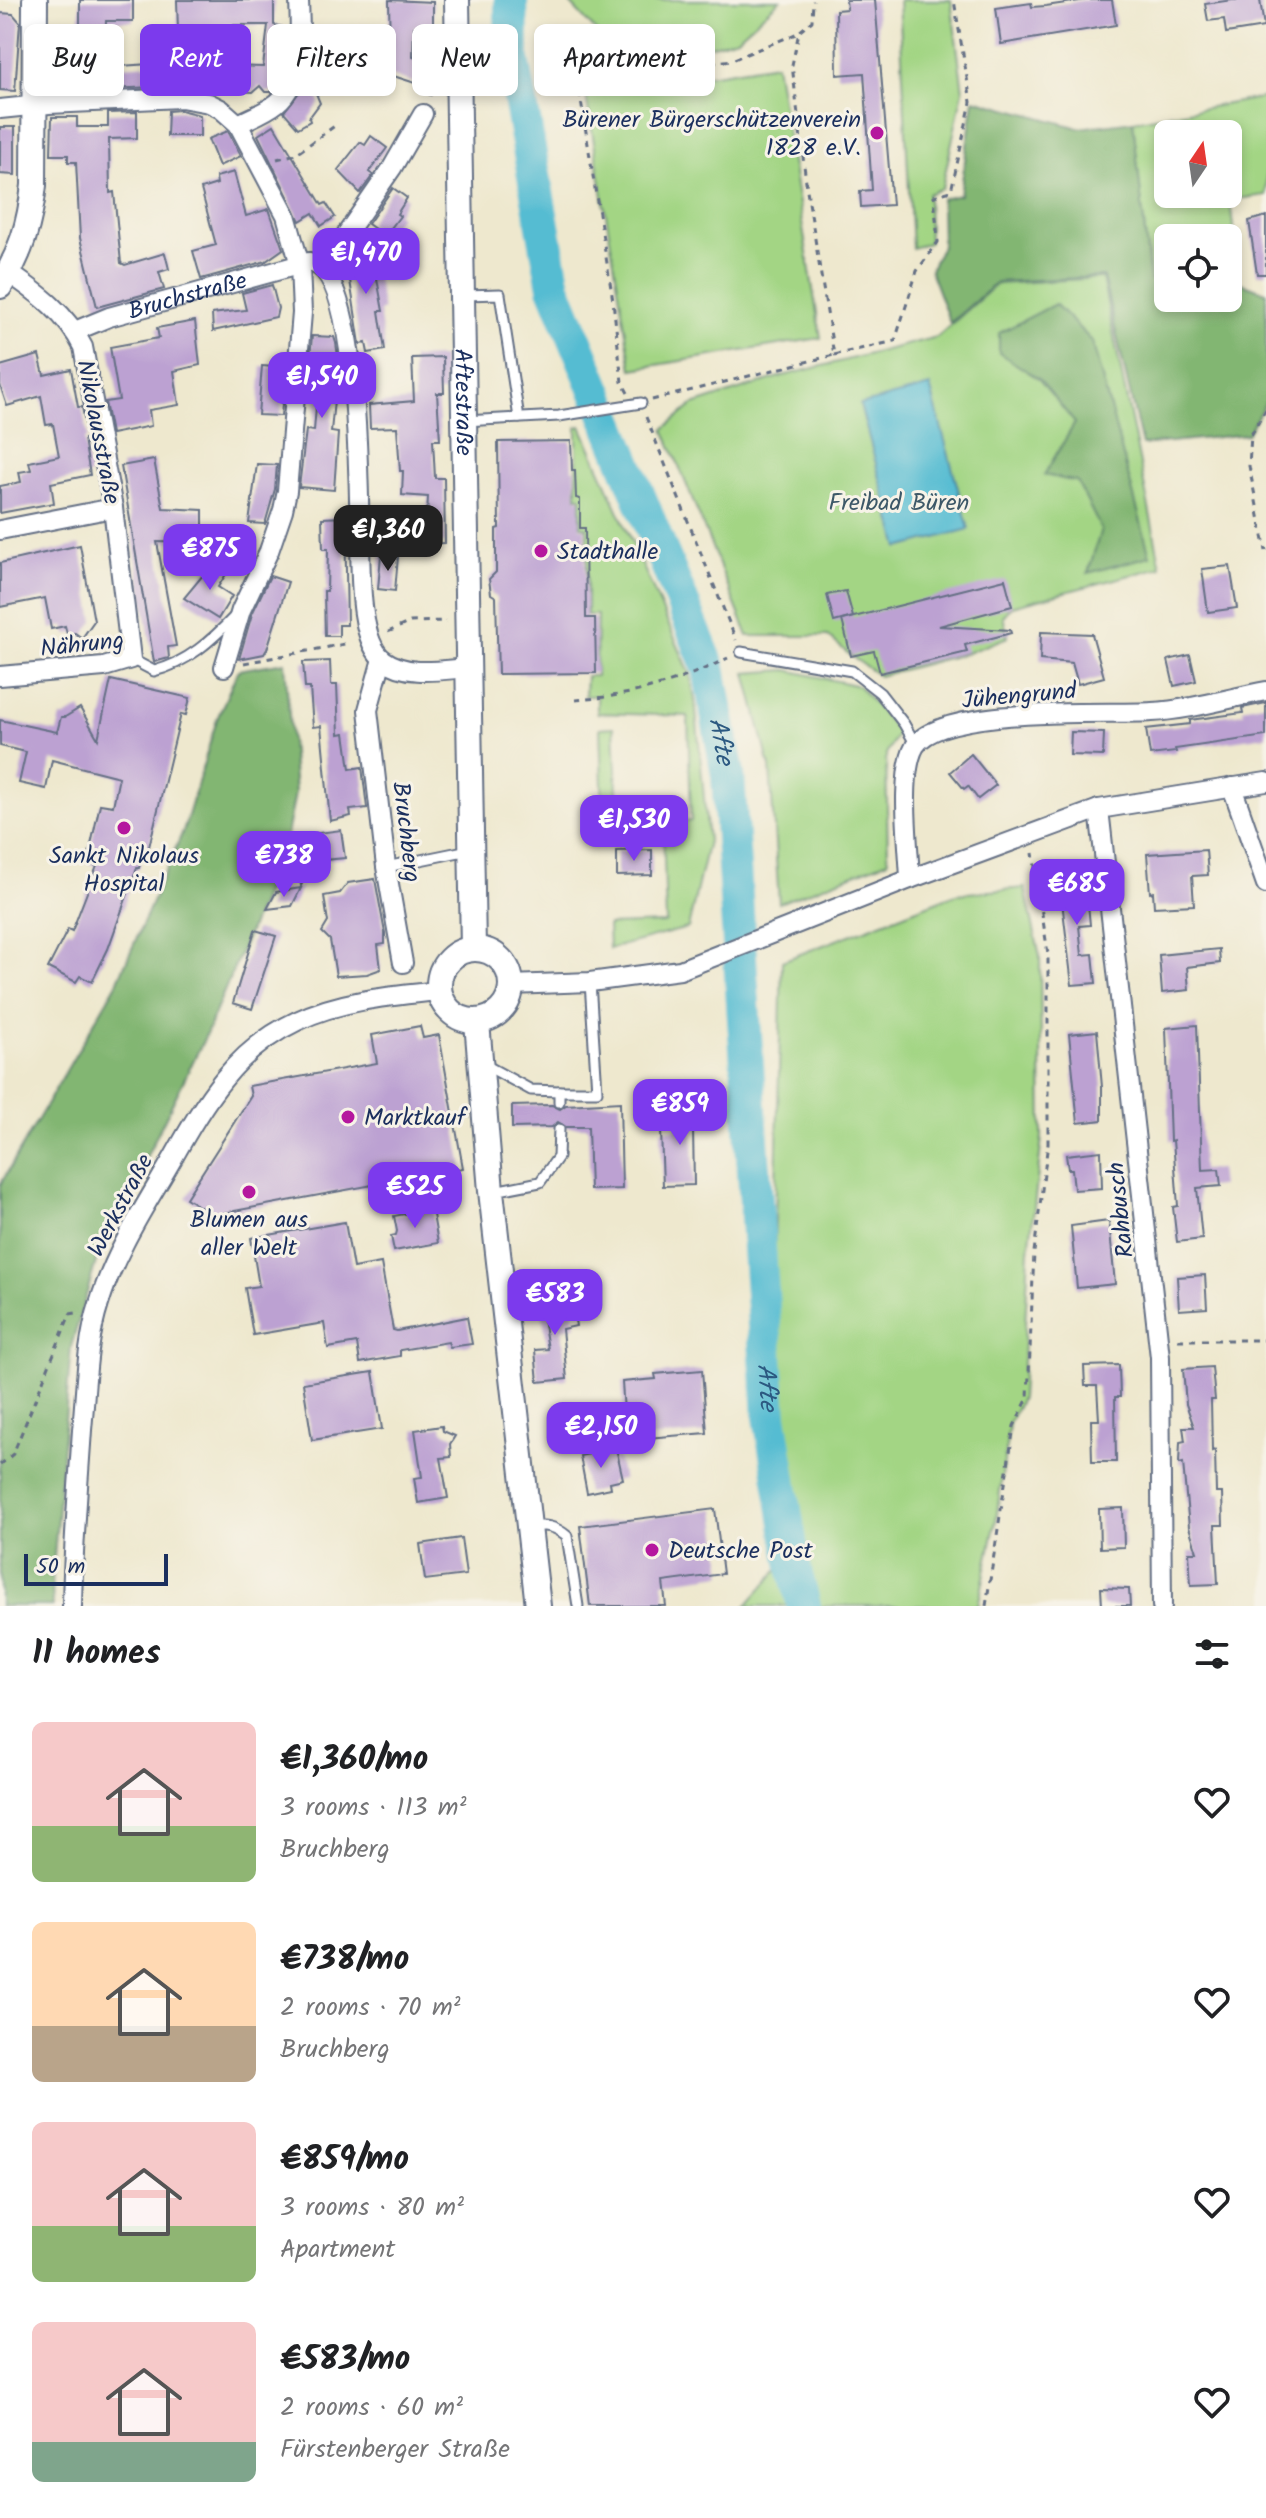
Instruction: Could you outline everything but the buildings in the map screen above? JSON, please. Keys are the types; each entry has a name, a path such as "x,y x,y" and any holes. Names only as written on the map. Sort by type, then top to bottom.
{"main road":[{"name":"Nikolausstraße","path":"4,280 22,248 31,213 34,185 35,0"},
{"name":"Aftestraße","path":"457,0 473,949"},
{"path":"473,949 485,951 504,963 511,985 505,1006 497,1014 477,1022 466,1021 448,1010 439,991 439,981 446,963 454,956 473,949"},
{"path":"477,1022 491,1191 538,1606"}],"street":[{"path":"25,0 35,0"},
{"path":"238,124 274,106 292,82 299,55 299,0"},
{"path":"0,109 181,98 209,103 238,124 286,215 300,265 313,262 323,268 340,304 348,340 362,594 370,639 382,659 397,668 412,671 467,668"},
{"path":"323,268 392,168 423,114"},
{"name":"Bruchstraße","path":"75,331 109,317 300,265"},
{"name":"Nährung","path":"230,666 241,610 269,551 287,491 302,313 300,265"},
{"name":"Nikolausstraße","path":"4,280 47,301 75,331 87,360 113,508 131,659"},
{"path":"0,530 113,508"},
{"name":"Nährung","path":"0,676 104,667 131,659"},
{"name":"Bruchberg","path":"382,659 368,710 386,867 403,963"},
{"name":"Jühengrund","path":"916,745 945,727 1031,713 1155,712 1266,691"},
{"path":"910,879 906,774 916,745"},
{"path":"511,985 590,982 680,970 910,879 1099,809 1266,782"},
{"path":"1232,787 1266,884"},
{"name":"Rahbusch","path":"1099,809 1159,1341 1162,1606"},
{"name":"Werkstraße","path":"72,1606 72,1557 83,1421 98,1305 123,1245 182,1141 216,1086 241,1059 296,1021 325,1010 387,997 439,991"}],"lane":[{"path":"463,296 500,294 519,418"},
{"path":"464,421 573,413 633,404"},
{"name":"Nährung","path":"131,659 154,671 171,667 216,636 241,610"},
{"path":"741,652 852,671 880,693 916,745"},
{"path":"386,867 471,850"},
{"path":"481,1062 531,1090 559,1097 597,1091 590,982"},
{"path":"491,1191 540,1182 558,1157 559,1129"},
{"path":"530,1528 543,1525 558,1528 567,1536 578,1606"}],"path":[{"path":"741,652 622,382 613,301 579,88 662,70 732,60 799,32 812,21 813,0"},
{"path":"633,404 895,341 917,271 938,242 934,196 951,191 971,102 954,0"},
{"path":"799,32 792,65 807,190 834,355"},
{"path":"258,166 296,154 336,125"},
{"path":"1266,409 1251,435 1249,466 1266,551"},
{"path":"370,639 410,622 466,620"},
{"path":"230,666 342,645"},
{"path":"575,700 612,698 646,691 724,660"},
{"path":"986,1606 1014,1426 1028,1398 1034,1252 1048,1143 1048,954 1030,835"},
{"path":"0,1465 13,1454 70,1314 98,1305"},
{"path":"1159,1341 1266,1340"}],"green space":[{"path":"567,0 780,0 737,38 715,44 715,24 589,24"},
{"path":"899,0 951,0 963,91 942,188 928,194 929,243 912,248"},
{"path":"776,64 821,338 632,369 586,96 715,96 715,74"},
{"path":"1266,97 1266,195 1242,198 1242,120 1154,120 1154,208 1231,208 1233,224 1154,224 1154,280 1150,280 1133,121"},
{"path":"974,99 1079,128 1133,121 1150,280 1154,280 1154,312 1242,312 1242,283 1266,292 1266,402 1247,434 1142,445 1103,277 997,282 950,323 930,270 942,246 941,199 960,195"},
{"name":"Freibad Büren","path":"1102,278 1161,567 1012,606 1003,616 1008,637 967,653 879,676 828,636 748,636 664,429 693,405 779,377 937,337 997,284"},
{"path":"1055,304 1092,341 1150,556 1088,573 1101,529 1077,482 1044,475 1075,423 1039,379 999,353 999,333"},
{"path":"581,426 690,673 708,841 688,928 609,949 608,925 666,923 663,824 691,821 688,716 597,713 597,696 585,696 586,676 596,676 597,615 587,615 587,527 581,526 581,497 577,497 577,427"},
{"path":"285,662 295,793 285,846 205,1037 98,1255 71,1347 52,1582 53,1606 0,1606 0,1185 117,983 184,829 217,719 238,670"},
{"path":"787,670 859,686 898,732 886,754 888,861 779,903 770,767 746,673"},
{"path":"614,727 618,814 603,814 600,728"},
{"path":"1025,888 1040,957 1042,1137 1029,1251 1021,1398 1009,1424 996,1521 978,1606 817,1606 784,1423 773,1297 782,961 956,894"},
{"path":"790,1569 799,1606 746,1606 777,1571"}],"water":[{"path":"930,386 969,529 899,548 860,405"}],"waterway":[{"name":"Afte","path":"511,0 512,54 554,287 709,668 728,775 770,1416 794,1567 804,1606"}],"place":[{"name":"Bürener Bürgerschützenverein 1828 e.V.","path":"877,133"},
{"name":"Stadthalle","path":"541,551"},
{"name":"Sankt Nikolaus Hospital","path":"124,828"},
{"name":"Marktkauf","path":"348,1117"},
{"name":"Blumen aus aller Welt","path":"249,1192"},
{"name":"Deutsche Post","path":"652,1550"}]}
